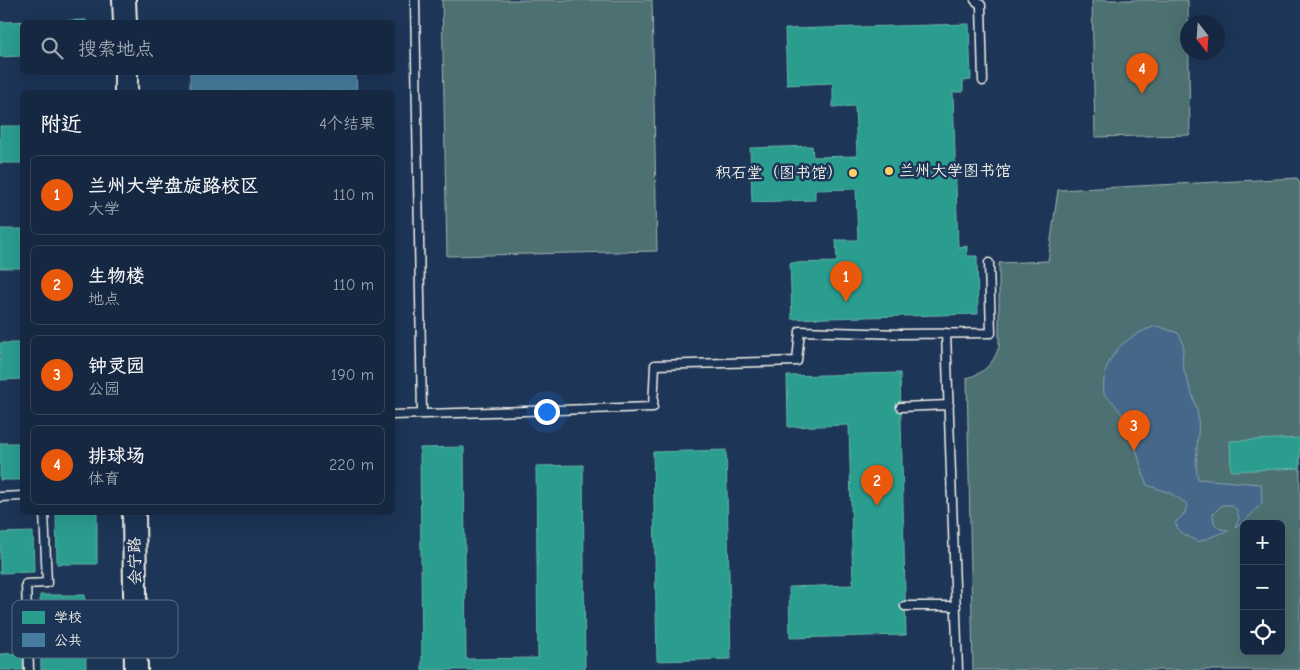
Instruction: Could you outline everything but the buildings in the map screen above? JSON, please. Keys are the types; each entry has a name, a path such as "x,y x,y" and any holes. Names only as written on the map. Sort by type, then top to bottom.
{"street":[{"path":"124,0 125,20"},
{"path":"126,75 126,90"},
{"name":"会宁路","path":"134,515 135,600"}],"lane":[{"path":"415,0 422,414"},
{"path":"975,0 981,5 983,80"},
{"path":"395,415 653,407 655,365 797,361 800,331 901,334 991,332 989,263"},
{"path":"946,333 958,670"},
{"path":"901,407 949,405"},
{"path":"0,497 20,496"},
{"path":"27,600 26,584 47,583 44,515"},
{"path":"905,606 956,606"}],"green space":[{"path":"442,0 652,0 657,251 447,256"},
{"path":"1092,0 1188,0 1188,15 1180,15 1180,60 1189,60 1190,135 1095,137"},
{"path":"1297,178 1300,184 1300,670 973,670 967,378 987,367 999,347 999,263 1048,261 1058,190"}],"water":[{"path":"1157,326 1178,333 1183,343 1183,366 1198,418 1196,464 1198,479 1261,484 1262,503 1246,520 1240,520 1240,524 1235,527 1239,519 1237,510 1231,505 1222,505 1213,514 1214,523 1220,529 1229,530 1198,542 1180,532 1175,523 1185,513 1187,504 1170,493 1147,485 1127,424 1114,403 1104,394 1106,370 1110,360 1125,343 1145,330"}],"place":[{"name":"排球场","path":"1142,94"},
{"name":"兰州大学图书馆","path":"889,171"},
{"name":"积石堂（图书馆）","path":"853,173"},
{"name":"兰州大学盘旋路校区","path":"846,302"},
{"name":"钟灵园","path":"1134,451"},
{"name":"生物楼","path":"877,506"}]}
